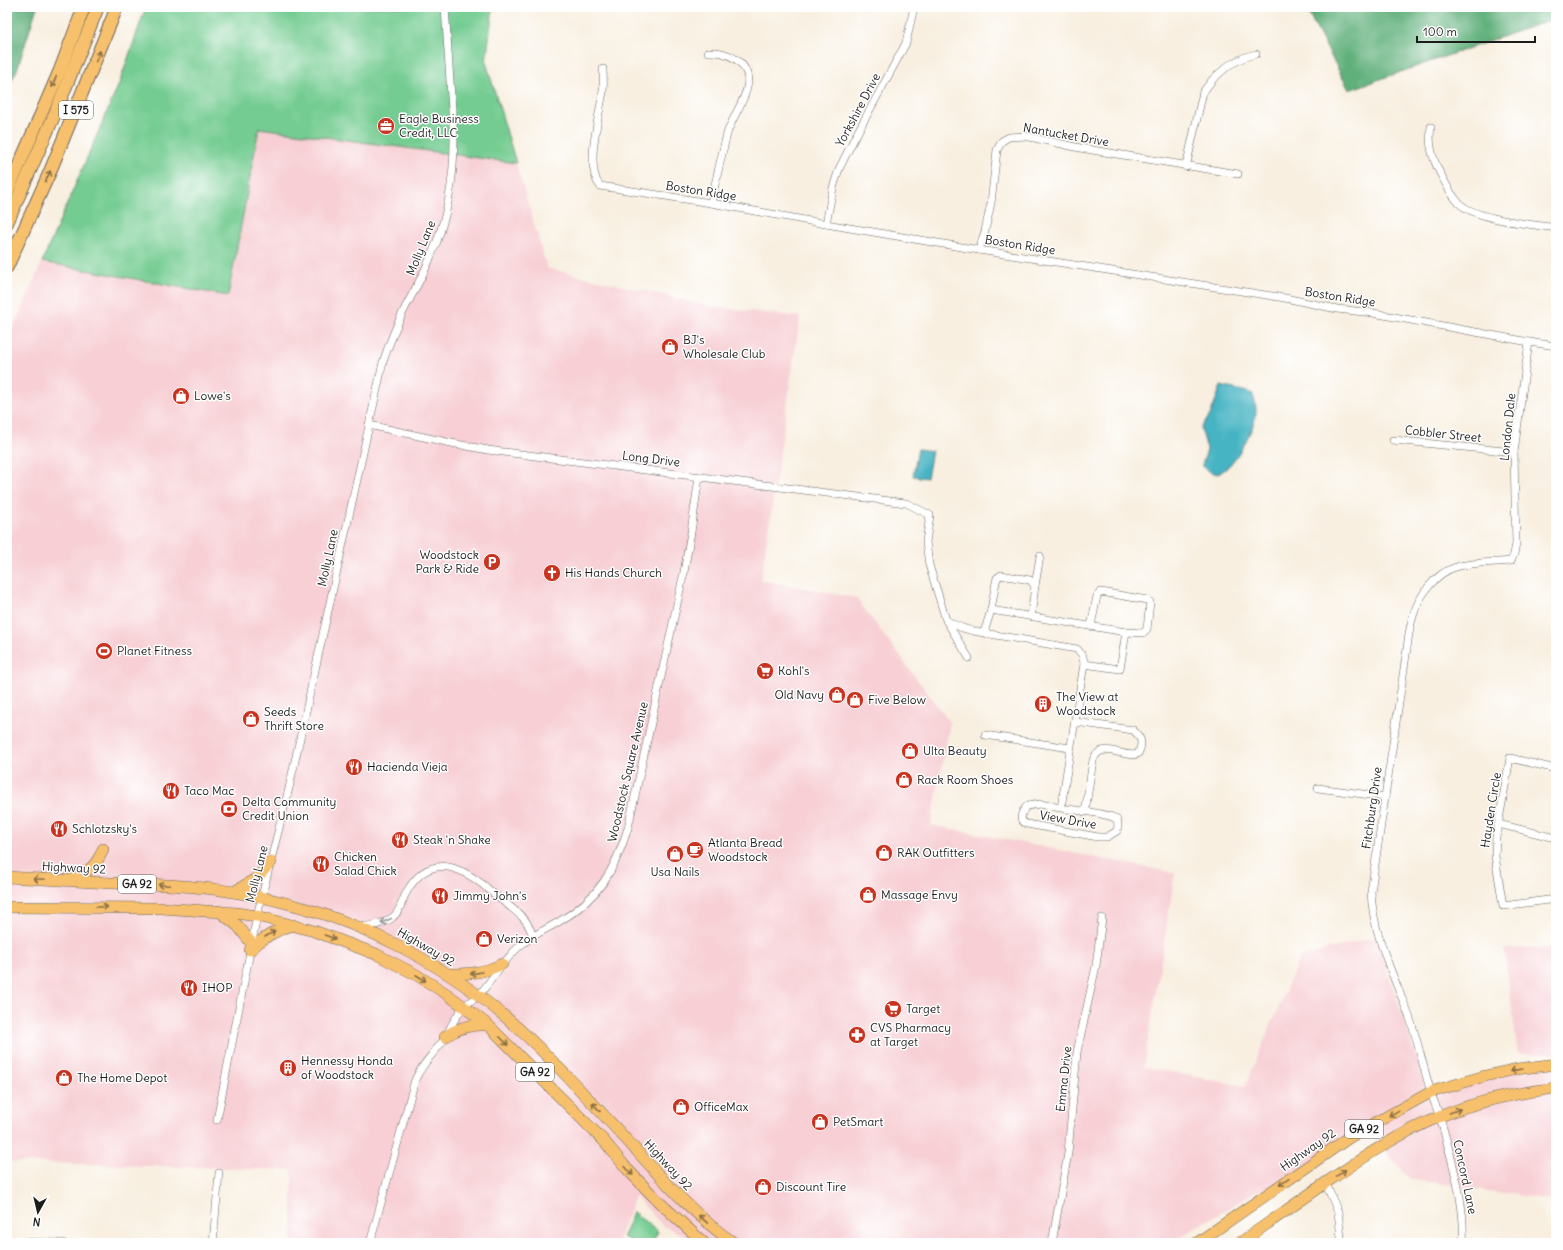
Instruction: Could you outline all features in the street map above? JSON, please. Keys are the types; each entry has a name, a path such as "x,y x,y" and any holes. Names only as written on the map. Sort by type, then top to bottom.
{"highway":[{"name":"I 575","path":"7,193 60,70 84,7"},
{"path":"7,224 54,116 98,7"},
{"name":"I 575","path":"7,267 96,63 117,7"},
{"path":"7,276 32,211"}],"main road":[{"path":"71,880 92,868 97,863 103,849"},
{"path":"234,892 257,878 271,862"},
{"name":"Highway 92","path":"7,877 190,887 234,892 262,897 317,911 361,927 400,946 448,974 479,995 533,1042 567,1076 670,1188 707,1223 734,1243"},
{"name":"GA 92","path":"7,907 161,908 219,911 257,916 293,925 327,935 376,954 415,974 488,1025 604,1141 628,1170 659,1202 704,1243"},
{"path":"219,911 238,926 251,947 271,933 293,925"},
{"path":"448,974 473,974 489,970 502,964"},
{"path":"445,1037 451,1032 467,1026 488,1025"},
{"name":"Highway 92","path":"1197,1243 1350,1137 1431,1092 1485,1076 1517,1069 1556,1064"},
{"name":"GA 92","path":"1240,1243 1397,1137 1440,1116 1468,1106 1500,1097 1556,1088"}],"street":[{"name":"Molly Lane","path":"217,1120 257,916 291,781 383,362 389,344 405,309 431,257 449,199 454,159 454,140 445,7"},
{"name":"Yorkshire Drive","path":"826,224 833,188 839,169 906,43 914,7"},
{"path":"708,52 729,54 742,64 748,77 743,100 734,114 727,133 711,203"},
{"path":"1186,167 1202,92 1213,79 1229,65 1244,57 1256,54"},
{"name":"Boston Ridge","path":"603,68 603,89 592,165 595,180 600,186 711,203 979,250 1285,298 1337,309 1373,313 1556,346"},
{"path":"1431,127 1429,144 1437,167 1450,192 1459,203 1472,212 1483,215 1556,228"},
{"name":"Nantucket Drive","path":"979,250 991,203 997,150 1002,141 1009,137 1025,136 1080,148 1186,167 1238,174"},
{"name":"London Dale","path":"1511,561 1516,544 1514,452 1529,342"},
{"name":"Long Drive","path":"369,425 469,447 906,504 930,515 926,542 929,565 946,620"},
{"name":"Cobbler Street","path":"1393,440 1514,452"},
{"name":"Woodstock Square Avenue","path":"370,1243 415,1080 420,1069 445,1037 450,1026 464,1007 479,995 513,952 533,936 570,915 588,901 610,874 619,856 628,828 686,560 699,477"},
{"path":"1031,616 1040,556"},
{"name":"Fitchburg Drive","path":"1440,1116 1431,1092 1420,1047 1391,973 1377,929 1372,907 1372,886 1412,617 1418,603 1428,587 1440,576 1455,567 1511,561"},
{"path":"984,633 991,610 997,578 1001,575 1030,580 1035,586"},
{"path":"991,610 1126,632 1142,633 1148,629 1150,602 1147,600 1101,592 1096,596 1091,626"},
{"path":"946,620 957,627 984,633 1077,649 1083,656 1084,664 1120,669 1126,632"},
{"path":"946,620 969,658"},
{"name":"View Drive","path":"1061,808 1084,664"},
{"name":"View Drive","path":"1075,722 1133,730 1140,736 1142,742 1138,754 1132,756 1111,751 1101,751 1096,754 1093,760 1085,812"},
{"path":"985,735 1070,748"},
{"name":"Hayden Circle","path":"1556,769 1510,758 1498,824 1495,856 1503,906 1556,899"},
{"path":"1318,788 1385,798"},
{"name":"View Drive","path":"1040,804 1061,808 1114,818 1118,823 1117,831 1107,837 1098,837 1027,824 1023,823 1021,820 1023,811 1027,806 1040,804"},
{"path":"1498,824 1556,838"},
{"path":"361,927 376,925 392,919 396,915 402,901 417,877 428,870 451,866 462,871 484,886 525,921 533,936"},
{"name":"Emma Drive","path":"1052,1243 1068,1153 1078,1052 1096,966 1102,918"},
{"name":"Concord Lane","path":"1440,1116 1461,1200 1464,1219 1463,1243"},
{"path":"213,1243 219,1173"},
{"path":"1326,1184 1338,1212 1341,1237"},
{"path":"7,1242 63,1243"}],"shaded area":[{"path":"259,128 516,163 547,268 714,307 800,317 761,580 856,598 950,723 931,825 1175,873 1144,1067 1245,1086 1300,957 1376,937 1428,1092 1551,1058 1556,1058 1556,1201 1410,1179 1368,1132 1280,1185 1254,1193 1170,1243 703,1243 663,1226 635,1196 617,1243 292,1243 292,1170 7,1162 7,342 42,262 228,296"},
{"path":"1556,947 1556,1053 1518,1054 1504,949"}],"green space":[{"path":"7,7 37,7 17,70 7,89"},
{"path":"146,7 493,7 486,62 516,163 259,128 228,296 42,262 119,84"},
{"path":"1305,7 1556,7 1556,18 1349,90"},
{"path":"633,1212 658,1232 652,1243 635,1243 623,1237"}],"water":[{"path":"1221,386 1252,393 1256,411 1249,435 1238,454 1227,468 1221,472 1213,473 1202,465 1207,450 1201,428 1210,415"},
{"path":"918,449 932,451 927,478 913,476"}],"place":[{"name":"Eagle Business Credit, LLC","path":"386,126"},
{"name":"BJ's Wholesale Club","path":"670,347"},
{"name":"Lowe's","path":"181,396"},
{"name":"Woodstock Park & Ride","path":"492,562"},
{"name":"His Hands Church","path":"552,573"},
{"name":"Planet Fitness","path":"104,651"},
{"name":"Kohl's","path":"765,671"},
{"name":"Old Navy","path":"837,695"},
{"name":"Five Below","path":"855,700"},
{"name":"The View at Woodstock","path":"1043,704"},
{"name":"Seeds Thrift Store","path":"251,719"},
{"name":"Ulta Beauty","path":"910,751"},
{"name":"Hacienda Vieja","path":"354,767"},
{"name":"Rack Room Shoes","path":"904,780"},
{"name":"Taco Mac","path":"171,791"},
{"name":"Delta Community Credit Union","path":"229,809"},
{"name":"Schlotzsky's","path":"59,829"},
{"name":"Steak 'n Shake","path":"400,840"},
{"name":"Atlanta Bread Woodstock","path":"695,850"},
{"name":"RAK Outfitters","path":"884,853"},
{"name":"Usa Nails","path":"675,854"},
{"name":"Chicken Salad Chick","path":"321,864"},
{"name":"Massage Envy","path":"868,895"},
{"name":"Jimmy John's","path":"440,896"},
{"name":"Verizon","path":"484,939"},
{"name":"IHOP","path":"189,988"},
{"name":"Target","path":"893,1009"},
{"name":"CVS Pharmacy at Target","path":"857,1035"},
{"name":"Hennessy Honda of Woodstock","path":"288,1068"},
{"name":"The Home Depot","path":"64,1078"},
{"name":"OfficeMax","path":"681,1107"},
{"name":"PetSmart","path":"820,1122"},
{"name":"Discount Tire","path":"763,1187"}]}
